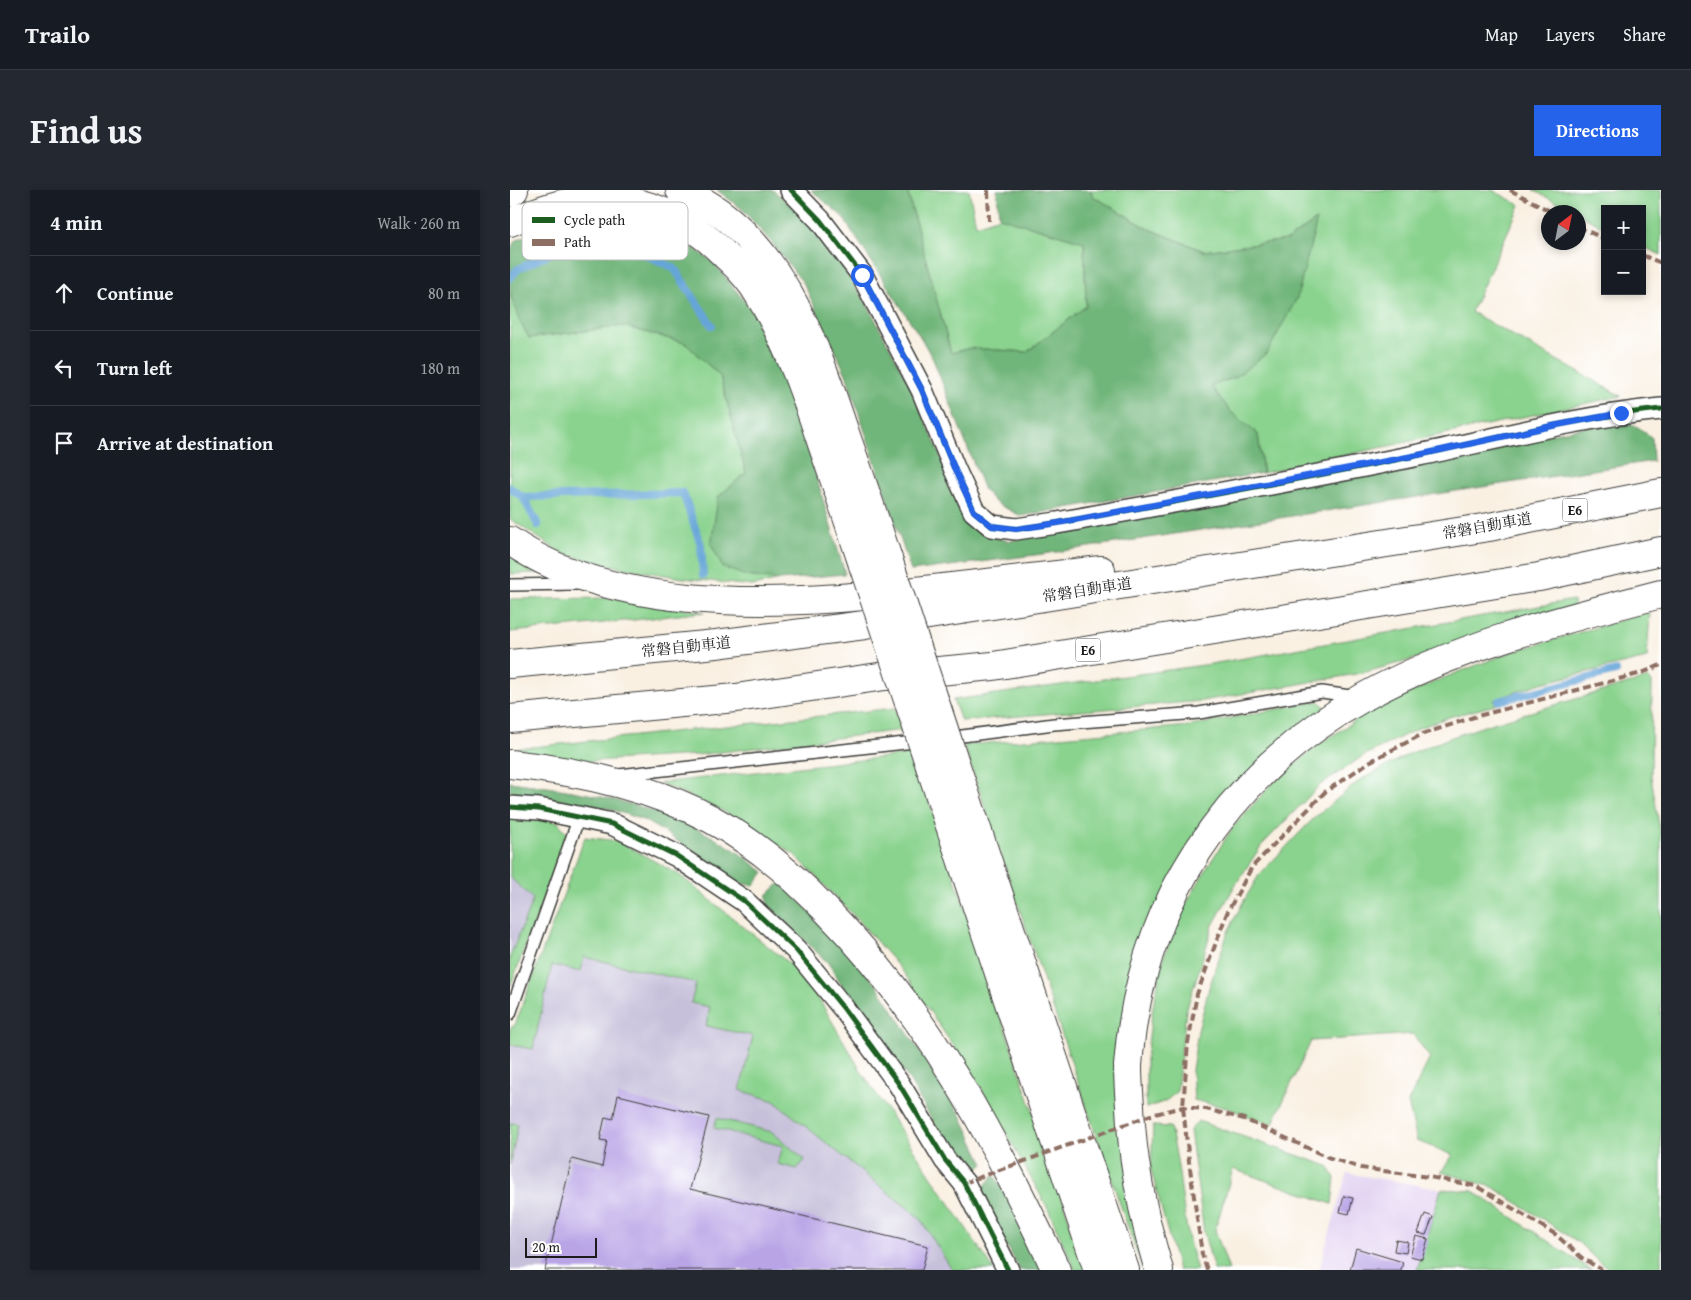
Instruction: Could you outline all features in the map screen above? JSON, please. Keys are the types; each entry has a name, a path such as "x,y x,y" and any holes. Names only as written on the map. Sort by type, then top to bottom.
{"highway":[{"path":"510,192 514,190"},
{"path":"680,190 714,209 737,226 758,250 792,298 818,353 876,564 943,764 1098,1270"},
{"path":"574,202 615,199 628,202"},
{"path":"510,222 522,217"},
{"path":"688,225 715,245 736,266 758,293 774,321 876,564"},
{"name":"常磐自動車道","path":"510,664 716,644 865,625 1489,527 1661,493"},
{"path":"510,541 541,560 606,583 678,597 788,601 858,598 1489,527"},
{"name":"E6","path":"510,719 736,698 884,676 993,666 1538,576 1661,551"},
{"path":"1159,1270 1137,1183 1131,1141 1128,1069 1137,1000 1154,937 1179,882 1210,832 1246,788 1295,743 1364,697 1426,668 1501,639 1562,620 1661,594"},
{"path":"510,764 548,768 597,778 654,795 711,820 740,838 796,880 850,934 881,970 955,1076 1012,1177 1056,1270"},
{"path":"943,764 1087,1159 1125,1270"}],"street":[{"path":"791,190 820,220 862,275 922,390 974,511 992,526 1016,529 1058,523 1418,455 1552,426 1621,413 1661,409"},
{"path":"510,807 539,809 612,824 677,856 744,901 796,950 844,1009 899,1084 945,1160 964,1183 1008,1270"}],"lane":[{"path":"510,585 606,583"},
{"path":"597,778 878,747 1054,724 1199,712 1322,692 1364,697"},
{"path":"510,1014 579,817"}],"shaded area":[{"path":"510,817 558,822 510,987"},
{"path":"585,837 618,841 678,874 806,977 861,1071 994,1270 510,1270 510,1028 515,1025"},
{"path":"1347,1173 1441,1189 1417,1270 1319,1270"}],"green space":[{"path":"717,190 773,190 795,209 828,245 867,304 908,382 936,445 960,507 969,520 989,536 1009,541 1616,421 1638,427 1652,438 1653,461 1043,554 911,571 846,374 804,284 773,244 742,209"},
{"path":"811,190 907,190 951,353 970,348 1027,352 1086,306 1084,242 999,217 997,190 1090,190 1093,196 1147,228 1204,251 1287,240 1317,220 1297,298 1267,353 1236,377 1211,386 1231,412 1258,434 1263,473 1021,516 996,503 984,490 933,359 921,338 842,216"},
{"path":"907,190 969,190 976,225 999,217 1084,242 1086,306 1027,352 970,348 951,353"},
{"path":"1090,190 1492,190 1520,205 1471,312 1621,396 1263,473 1258,434 1231,412 1211,386 1236,377 1316,220 1288,240 1204,251 1147,228 1093,196"},
{"path":"1533,190 1661,190 1661,255 1646,248 1646,205 1601,205 1601,226 1586,218 1586,205 1561,205"},
{"path":"522,238 522,260 688,260 688,244 714,263 761,322 795,405 845,574 780,580 746,576 722,567 711,544 718,497 746,473 720,376 685,343 623,326 529,338 518,318 510,291 510,251 515,241"},
{"path":"510,291 518,318 529,338 623,326 685,343 720,376 746,473 718,497 746,576 780,580 752,586 683,578 623,568 563,554 510,519"},
{"path":"510,552 546,573 510,574"},
{"path":"615,598 705,612 510,632 510,599"},
{"path":"1573,600 1574,608 1411,660 1362,673 1202,701 961,721 953,700 1211,664"},
{"path":"1650,612 1647,658 1541,683 1494,700 1496,705 1452,716 1419,728 1363,756 1320,785 1261,846 1234,887 1213,925 1186,1011 1177,1091 1166,1101 1146,1108 1146,1059 1153,1006 1164,956 1186,904 1208,866 1234,826 1269,787 1314,748 1368,712 1446,677 1511,652"},
{"path":"1648,678 1652,682 1651,776 1661,837 1661,1270 1613,1270 1600,1263 1578,1242 1493,1187 1441,1172 1453,1155 1417,1141 1408,1102 1430,1058 1413,1034 1311,1041 1272,1125 1227,1108 1194,1100 1192,1070 1198,1031 1209,988 1228,932 1259,875 1314,818 1360,780 1411,753 1493,723"},
{"path":"1319,701 1325,707 1202,828 1119,1035 1150,1270 1143,1270 964,745 1190,726"},
{"path":"895,708 903,730 697,755 576,762 514,749"},
{"path":"913,754 1086,1270 1075,1270 1047,1207 979,1084 904,973 858,920 795,855 725,812 659,783"},
{"path":"510,782 593,795 620,801 673,818 734,849 764,872 754,886 736,882 666,833 643,820 607,808 510,792"},
{"path":"510,817 538,818 558,822 568,835 510,987 510,957 533,899 510,877"},
{"path":"585,837 618,841 678,874 806,977 861,1071 994,1270 952,1270 920,1218 774,1101 740,1090 753,1036 706,1026 710,1007 691,1003 696,983 584,957 581,972 552,965 533,1049 510,1045 510,1028 515,1025"},
{"path":"780,883 815,916 878,987 961,1115 984,1164 978,1170 962,1168 954,1158 905,1073 828,963 768,905 767,895"},
{"path":"717,1118 772,1132 805,1160 797,1169 778,1164 783,1146 714,1128"},
{"path":"1198,1121 1328,1166 1335,1178 1332,1204 1233,1169 1215,1230 1229,1270 1214,1270 1204,1233 1190,1130"},
{"path":"510,1123 518,1124 510,1165"},
{"path":"1153,1126 1170,1127 1188,1235 1197,1270 1178,1270 1151,1170"},
{"path":"994,1175 1017,1212 1045,1270 1020,1270 978,1193"},
{"path":"1441,1189 1473,1191 1591,1270 1417,1270"}],"building":[{"path":"618,1095 709,1117 690,1189 928,1246 922,1270 545,1270 572,1159 602,1167 607,1141 600,1140 605,1117 613,1119"},
{"path":"1344,1196 1353,1198 1349,1214 1340,1212"},
{"path":"1425,1214 1433,1217 1426,1235 1418,1233"},
{"path":"1416,1236 1428,1239 1422,1259 1410,1256"},
{"path":"1396,1240 1408,1242 1406,1253 1394,1251"},
{"path":"1356,1248 1403,1262 1401,1270 1350,1270"}],"waterway":[{"path":"510,278 518,269 537,260"},
{"path":"657,260 674,268 712,326"},
{"path":"510,488 523,497 683,493 701,545 703,575"},
{"path":"523,497 538,525"},
{"path":"1499,701 1616,671"}],"marked path":[{"path":"988,190 989,221"},
{"path":"1510,190 1541,206"},
{"path":"1586,231 1601,237"},
{"path":"1646,257 1661,263"},
{"path":"1207,1270 1202,1254 1183,1107 1188,1043 1197,994 1227,913 1252,867 1325,792 1369,762 1423,734 1474,717 1642,673 1661,665"},
{"path":"964,1183 1151,1115 1183,1107 1206,1109 1244,1119 1330,1158 1361,1168 1429,1177 1476,1186 1555,1234 1582,1258 1602,1270"}],"cycle path":[{"path":"791,190 820,220 862,275 922,390 974,511 992,526 1016,529 1057,523 1329,473 1600,417 1661,409"},
{"path":"510,807 539,809 612,824 677,856 744,901 796,950 844,1009 899,1084 945,1160 964,1183 1008,1270"}],"route":[{"path":"862,275 922,390 974,511 992,526 1016,529 1164,504 1418,455 1621,413"}]}
